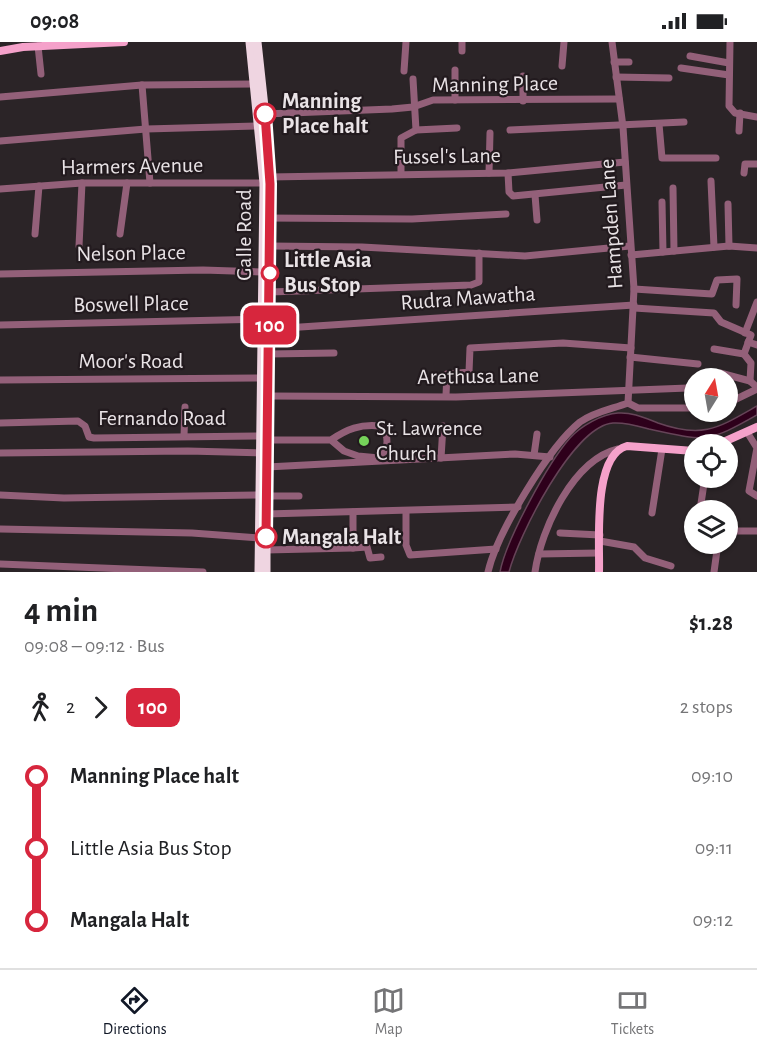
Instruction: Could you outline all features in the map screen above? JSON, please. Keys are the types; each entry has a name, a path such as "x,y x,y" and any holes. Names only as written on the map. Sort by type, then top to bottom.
{"highway":[{"name":"Galle Road","path":"250,42 267,180"},
{"name":"Galle Road","path":"257,42 265,114 267,180 263,272 263,378 267,467 259,538 259,572"},
{"name":"Galle Road","path":"265,421 269,396 270,328 270,246 267,217"},
{"name":"Galle Road","path":"265,438 262,453 266,514 266,572"}],"main road":[{"path":"0,51 23,45 124,42"},
{"path":"738,436 757,427"},
{"path":"599,572 601,494 610,459 618,448 639,446 684,450"}],"street":[{"path":"404,71 406,42"},
{"path":"462,42 462,51"},
{"path":"562,66 564,42"},
{"name":"Hampden Lane","path":"612,42 623,127 634,289 628,403"},
{"path":"730,42 729,106 731,110 757,117"},
{"path":"38,46 41,74"},
{"path":"690,56 729,63"},
{"path":"614,62 629,62"},
{"path":"681,68 729,75"},
{"path":"455,70 455,100"},
{"path":"523,76 523,101"},
{"path":"616,78 669,78"},
{"path":"412,79 416,130"},
{"path":"0,97 142,85 254,84"},
{"path":"142,85 150,183"},
{"name":"Manning Place","path":"265,114 413,107 426,101 619,99"},
{"path":"739,131 740,113"},
{"path":"510,130 623,127 684,122"},
{"path":"659,124 662,158 716,158"},
{"path":"0,141 146,129 260,126"},
{"path":"401,174 401,138 416,130 457,128"},
{"path":"489,173 490,133"},
{"name":"Fussel's Lane","path":"267,180 489,173 625,162"},
{"path":"744,173 745,164 757,164"},
{"path":"508,172 510,195 535,195 626,185"},
{"name":"Harmers Avenue","path":"0,189 82,183 267,180"},
{"path":"711,181 714,247"},
{"path":"79,246 82,183"},
{"path":"120,234 127,183"},
{"path":"35,234 39,186"},
{"path":"674,188 674,251"},
{"path":"535,195 537,220"},
{"path":"662,202 663,252"},
{"path":"728,204 729,246"},
{"path":"267,217 412,219 506,214"},
{"path":"270,246 362,247 525,256 630,246"},
{"path":"631,255 729,246 757,248"},
{"path":"270,292 471,285 479,282 479,253"},
{"name":"Nelson Place","path":"0,274 203,270 263,272"},
{"path":"634,289 712,294 717,280 737,279 736,305"},
{"name":"Rudra Mawatha","path":"270,328 634,306 714,313 721,322 746,333"},
{"path":"744,354 751,335 746,333 756,307"},
{"name":"Boswell Place","path":"0,325 263,319"},
{"path":"748,342 757,345"},
{"path":"446,395 447,374 469,372 470,348 563,343 631,348"},
{"path":"714,349 744,354 751,363 750,381"},
{"path":"269,354 334,353"},
{"path":"630,357 698,364"},
{"name":"Moor's Road","path":"0,380 263,378"},
{"path":"738,378 750,381 757,388 738,398"},
{"name":"Arethusa Lane","path":"269,396 446,395 684,388"},
{"path":"488,572 496,549 536,475 579,423 599,412 628,403 638,408 684,408"},
{"path":"184,436 185,407"},
{"name":"Fernando Road","path":"0,423 78,422 85,426 88,437 93,438 184,436 331,440"},
{"path":"368,425 380,426 387,437 387,447 379,458 358,456 344,451 331,440 345,431 368,425"},
{"path":"441,458 443,426"},
{"path":"747,432 757,448 749,491 757,496"},
{"path":"534,454 537,434"},
{"path":"535,572 539,554 561,498 574,479 596,457 618,448"},
{"path":"652,513 662,449"},
{"path":"0,453 188,451 262,453"},
{"path":"267,467 534,454 550,457"},
{"path":"0,495 64,498 298,496"},
{"path":"266,514 406,512 518,507"},
{"path":"353,512 353,548"},
{"path":"406,512 406,545 410,555 496,549"},
{"path":"0,529 192,533 259,538"},
{"path":"738,531 757,531"},
{"path":"560,533 600,538 633,548 645,558 670,566"},
{"path":"266,550 367,547 370,558 381,558"},
{"path":"539,554 599,553"},
{"path":"714,572 716,554"},
{"path":"0,564 94,570 203,572"}],"shaded area":[{"path":"757,406 757,415 718,434 684,434 682,436 622,423 613,423 597,429 565,462 535,510 509,572 500,572 510,541 540,483 570,438 586,425 612,414 629,413 674,428 699,430 710,429 727,422 738,422 738,416"}],"bus line":[{"name":"100","path":"265,114 270,184 266,537"}],"place":[{"name":"Manning Place halt","path":"265,114"},
{"name":"Little Asia Bus Stop","path":"270,273"},
{"name":"St. Lawrence Church","path":"364,441"},
{"name":"Mangala Halt","path":"266,537"}]}
